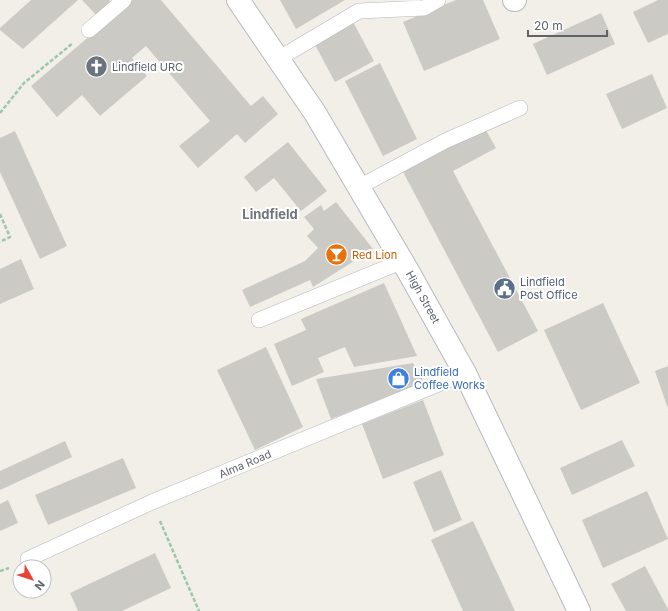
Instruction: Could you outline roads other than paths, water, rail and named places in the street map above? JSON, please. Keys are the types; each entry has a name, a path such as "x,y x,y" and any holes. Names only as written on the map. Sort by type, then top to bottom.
{"main road":[{"name":"High Street","path":"238,0 315,113 403,261 465,373 579,611"}],"lane":[{"path":"89,30 124,0"},
{"path":"278,59 360,11 424,8 438,0"},
{"path":"359,187 445,141 520,108"},
{"path":"259,320 403,261"},
{"name":"Alma Road","path":"28,559 152,502 465,373"}],"place":[{"name":"Lindfield URC","path":"97,67"},
{"name":"Red Lion","path":"337,255"},
{"name":"Lindfield Post Office","path":"504,288"},
{"name":"Lindfield Coffee Works","path":"399,378"}],"district":[{"name":"Lindfield","path":"270,214"}]}
